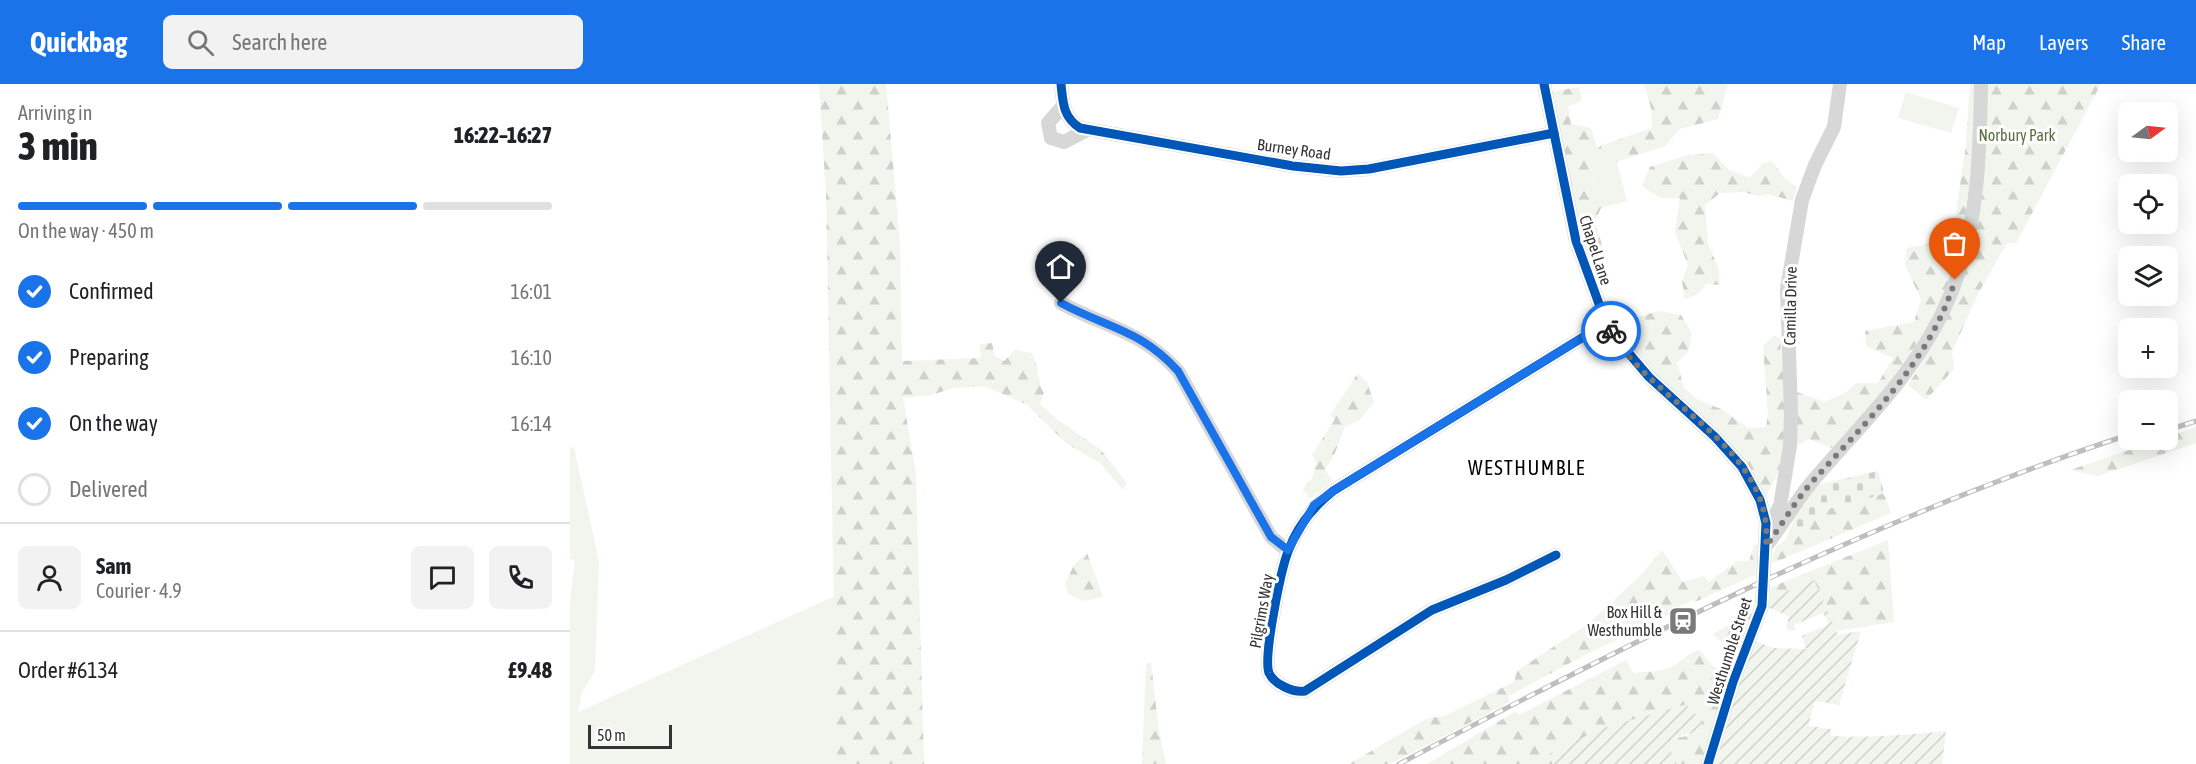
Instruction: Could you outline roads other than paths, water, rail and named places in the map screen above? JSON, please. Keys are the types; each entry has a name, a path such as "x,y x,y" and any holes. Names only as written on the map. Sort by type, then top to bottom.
{"street":[{"path":"1061,84 1063,106 1073,123 1087,130"},
{"name":"Chapel Lane","path":"1544,84 1576,241 1606,323 1649,377 1715,437 1742,467 1760,500 1767,539"},
{"name":"Camilla Drive","path":"1767,539 1781,502 1790,446 1787,289 1789,266 1808,181 1834,127 1840,84"},
{"path":"1767,539 1811,483 1886,400 1927,339 1950,297 1965,248 1974,205 1980,159 1981,84"},
{"path":"1063,106 1048,123 1051,138 1064,142 1087,130"},
{"name":"Burney Road","path":"1087,130 1293,166 1341,171 1369,169 1554,133"},
{"path":"1061,303 1150,344 1178,371 1271,537 1288,550"},
{"name":"Pilgrims Way","path":"1556,555 1506,580 1432,610 1322,681 1299,692 1272,678 1268,664 1274,615 1288,550 1314,505 1333,491 1606,323"},
{"name":"Westhumble Street","path":"1708,764 1733,682 1763,600 1767,539"}],"railway":[{"path":"2178,427 2196,421"},
{"path":"1399,764 1666,627 1757,584 1940,504 2118,438"}],"place":[{"name":"Box Hill & Westhumble","path":"1683,621"}],"district":[{"name":"WESTHUMBLE","path":"1527,468"}],"park label":[{"name":"Norbury Park","path":"2017,135"}]}
